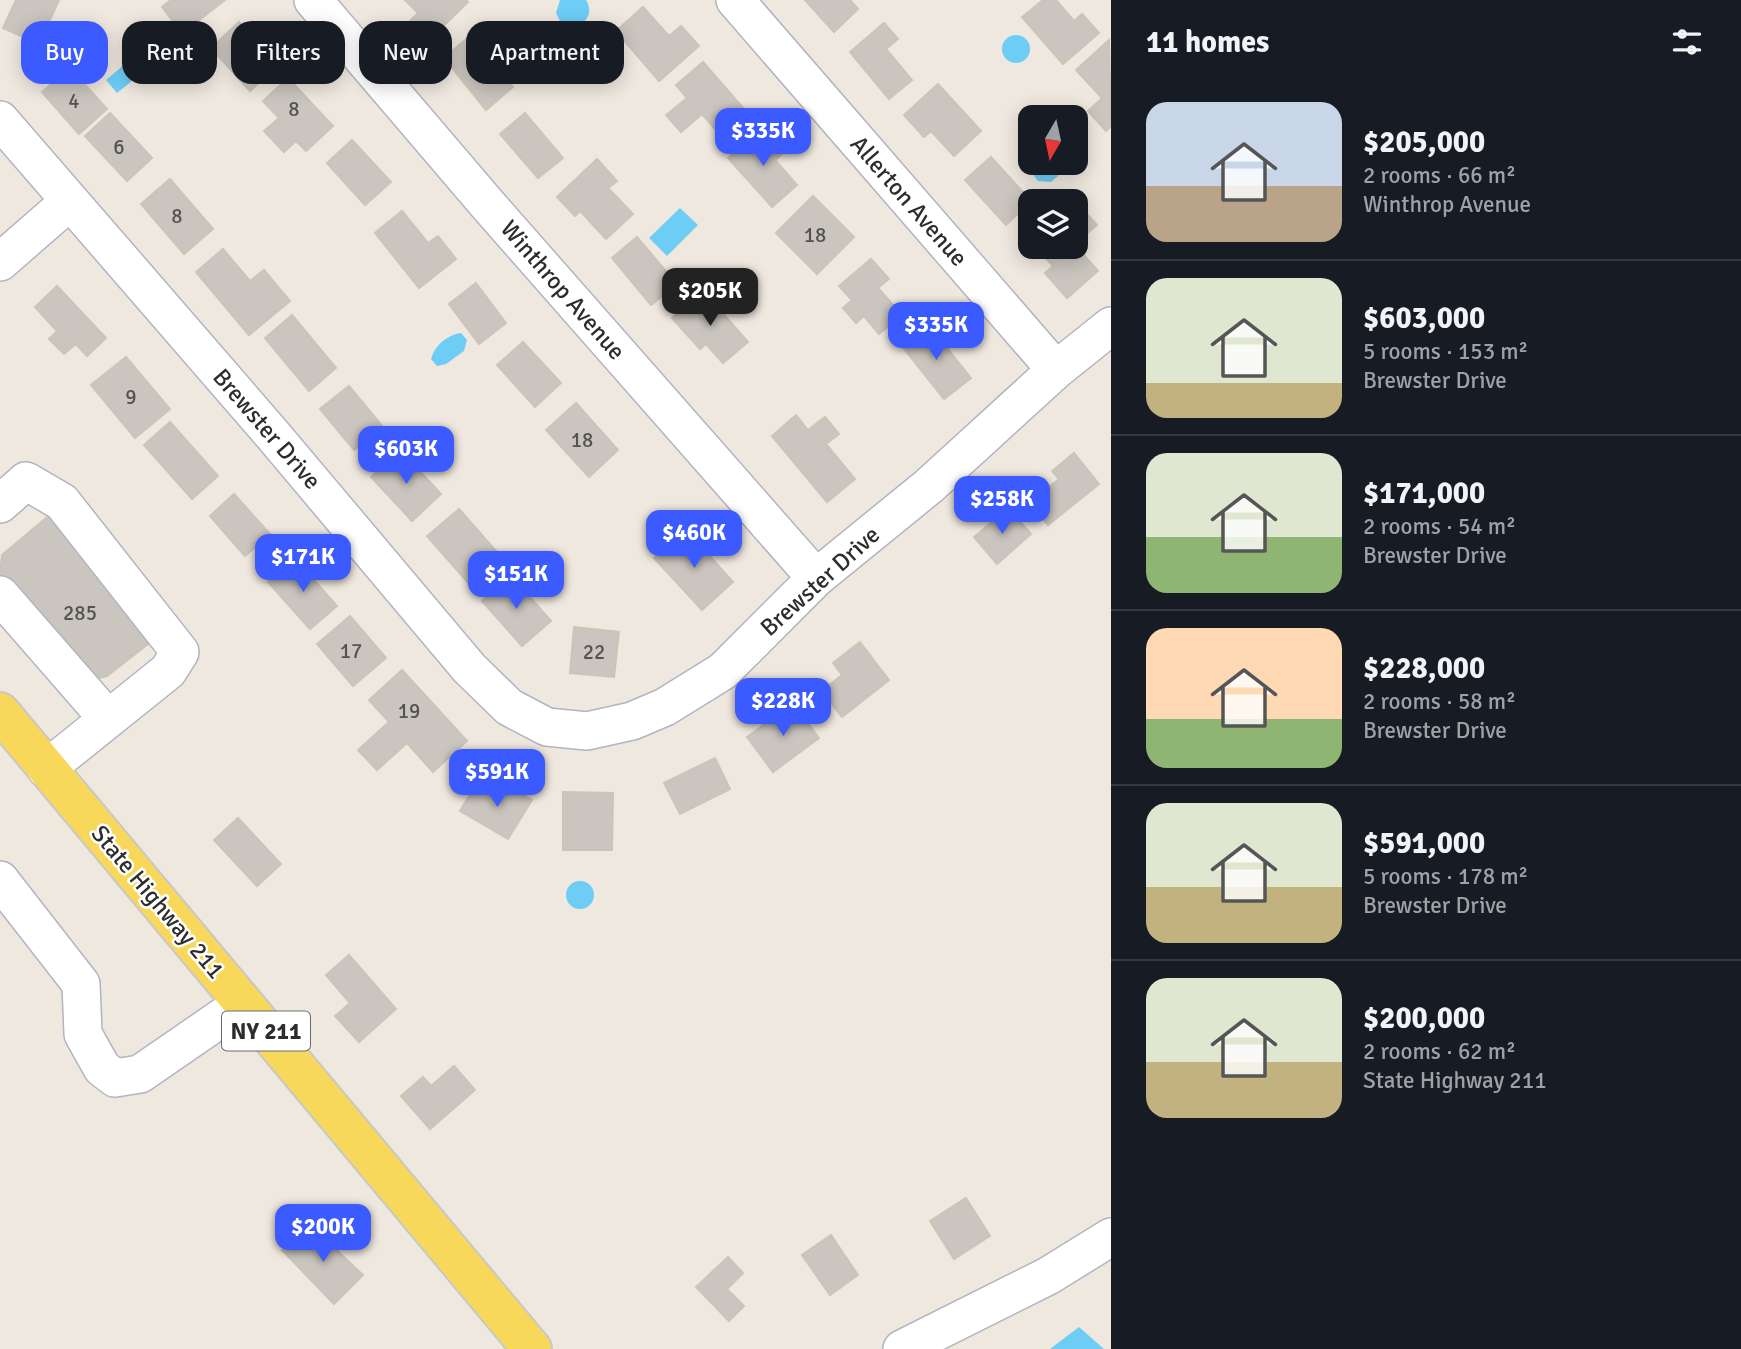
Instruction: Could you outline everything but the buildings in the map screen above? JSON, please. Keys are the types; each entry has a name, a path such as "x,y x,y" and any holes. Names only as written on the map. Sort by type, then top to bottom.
{"main road":[{"name":"State Highway 211","path":"0,712 532,1349"}],"street":[{"name":"Winthrop Avenue","path":"313,0 488,205 816,578"},
{"name":"Allerton Avenue","path":"735,0 1056,370"},
{"name":"Brewster Drive","path":"0,120 470,668 509,706 547,727 587,732 632,721 665,707 723,671 816,578 929,486 1056,370 1111,326"},
{"path":"0,262 70,201"},
{"path":"0,504 26,481 62,502 180,652 168,671 46,769"},
{"path":"0,595 108,719"},
{"path":"0,880 81,984 83,1034 102,1068 116,1078 140,1074 243,1003"},
{"path":"902,1349 1048,1276 1111,1237"}],"water":[{"path":"560,0 586,0 589,8 585,21 560,21 556,13"},
{"path":"1016,35 1026,39 1030,49 1026,59 1016,63 1006,59 1002,49 1006,39"},
{"path":"122,66 122,84 128,84 117,93 108,82 108,78"},
{"path":"1034,175 1058,175 1051,182 1038,181"},
{"path":"680,208 698,225 667,256 649,238"},
{"path":"461,333 467,340 464,351 446,364 437,366 431,359 435,349 446,338"},
{"path":"580,881 590,885 594,895 590,905 580,909 570,905 566,895 570,885"},
{"path":"1079,1327 1104,1349 1050,1349"}]}
